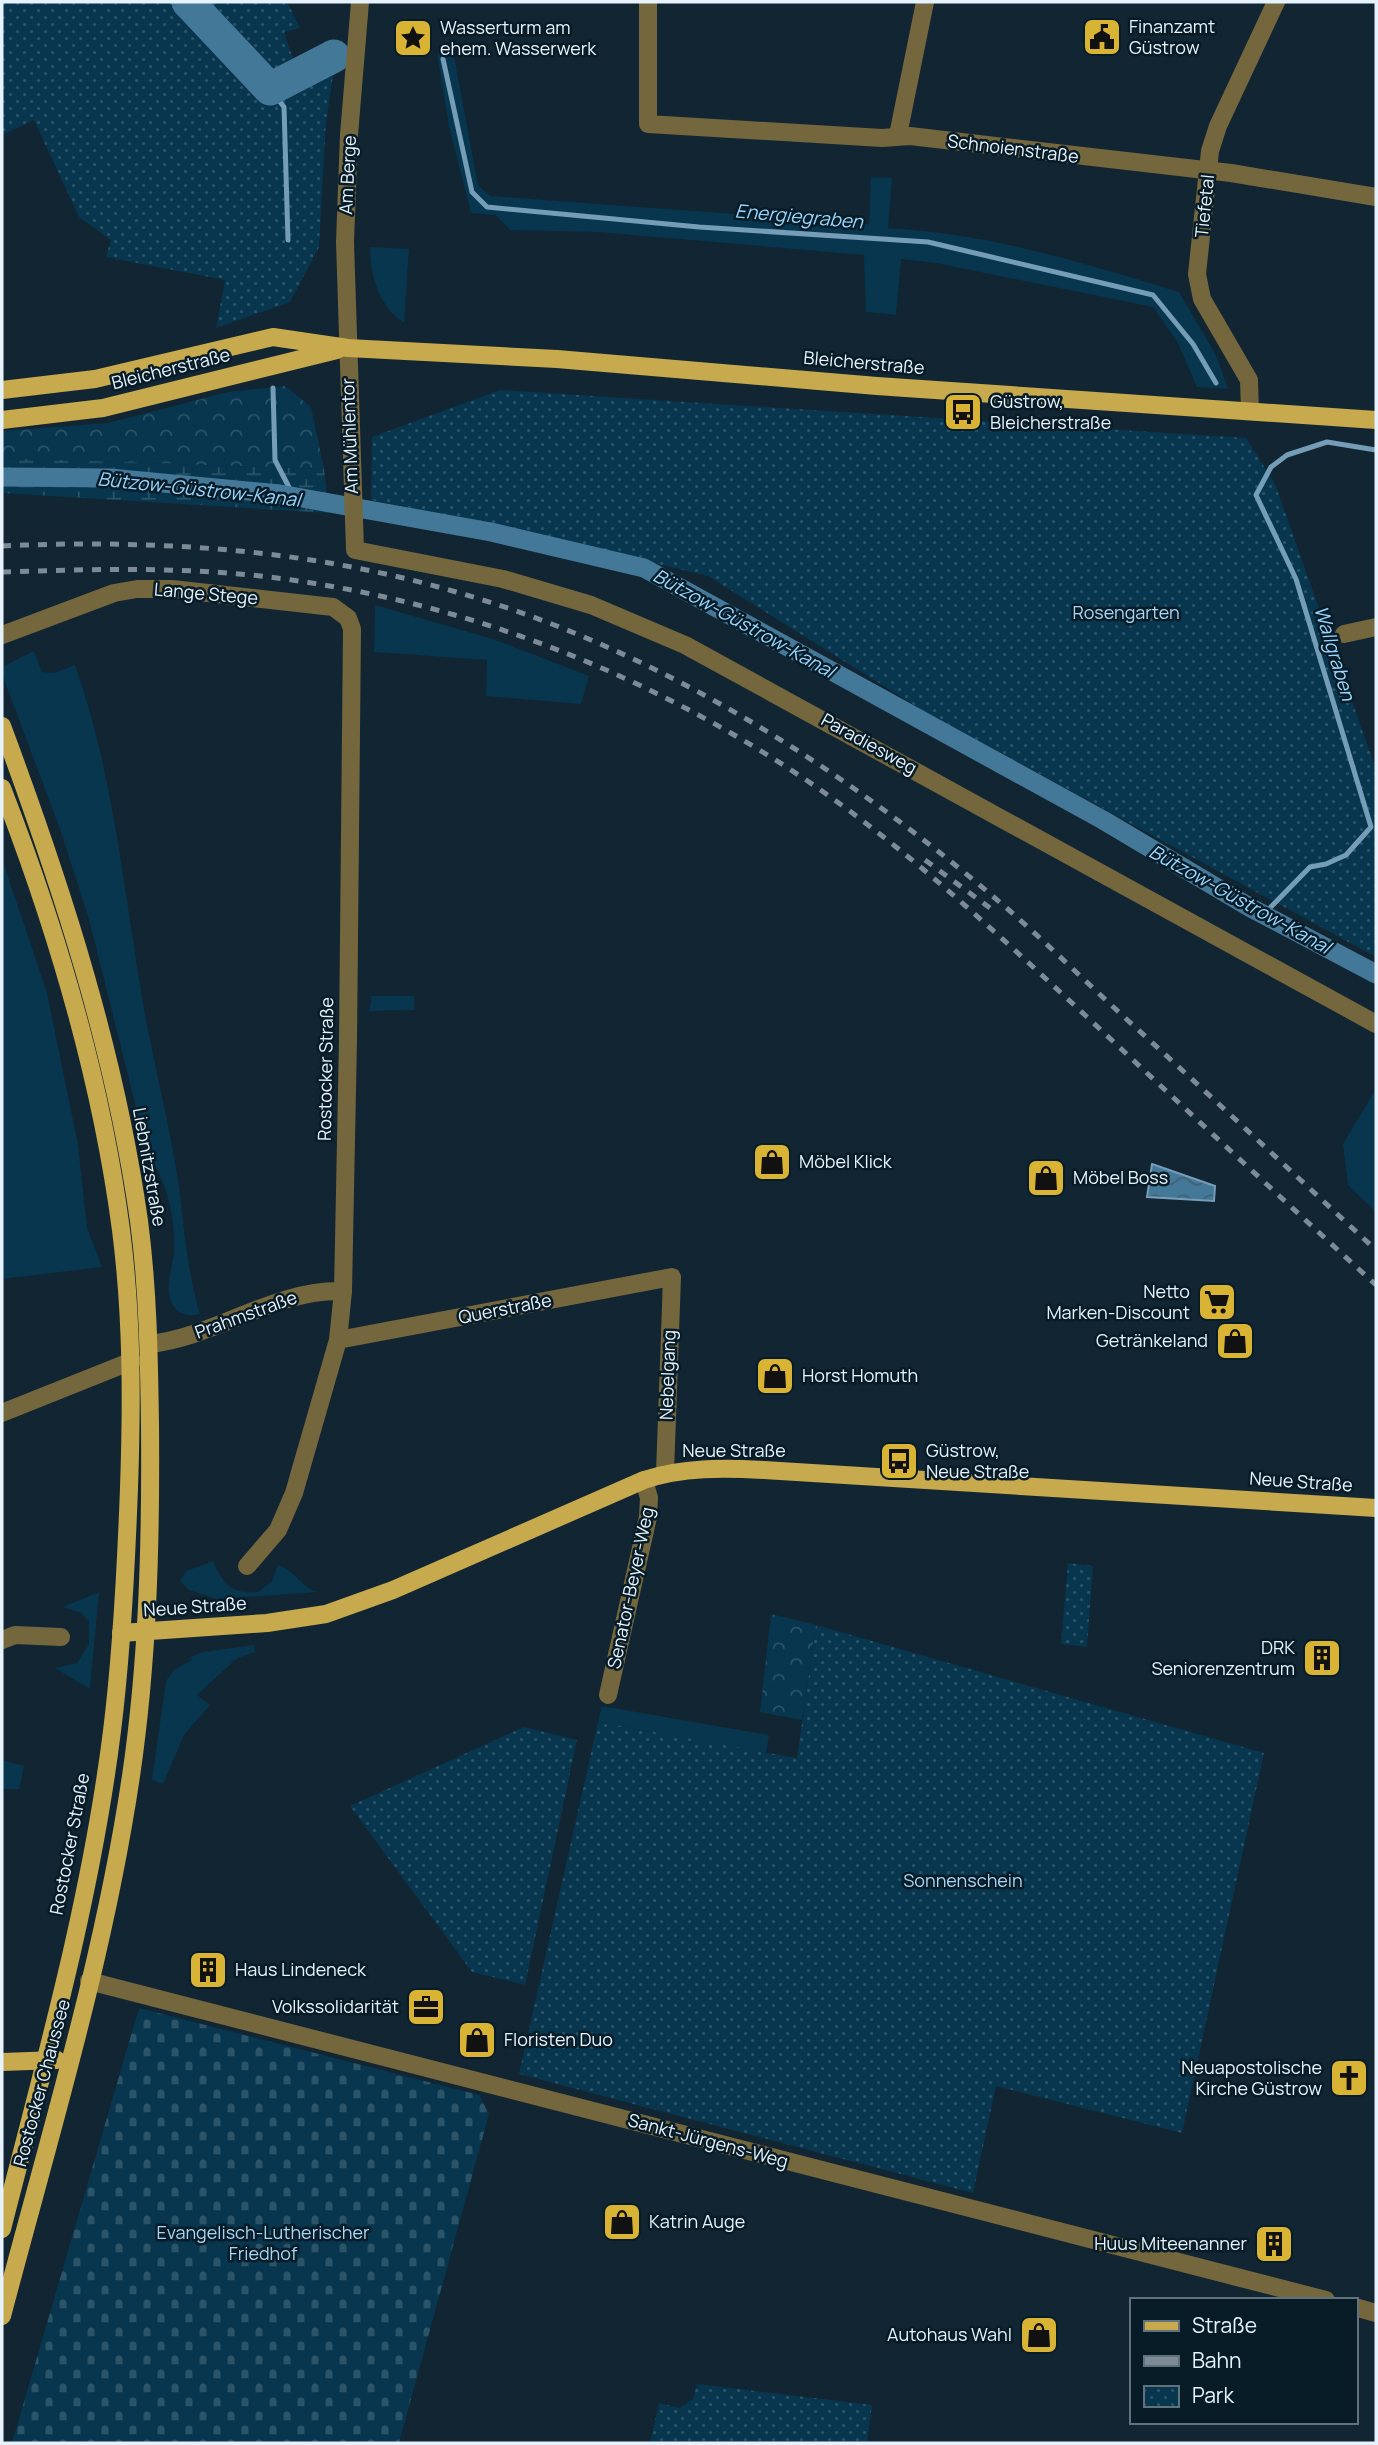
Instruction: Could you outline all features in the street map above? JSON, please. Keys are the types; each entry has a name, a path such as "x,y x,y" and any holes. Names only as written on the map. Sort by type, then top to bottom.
{"main road":[{"name":"Bleicherstraße","path":"2,390 95,379 273,337 348,348 557,359 877,386 1376,420"},
{"name":"Bleicherstraße","path":"2,420 103,408 348,348"},
{"name":"Liebnitzstraße","path":"2,726 42,833 78,946 112,1082 138,1219 149,1344 150,1472 146,1632"},
{"path":"2,788 34,872 63,963 100,1112 121,1234 132,1361 127,1544 121,1633"},
{"name":"Neue Straße","path":"121,1633 278,1622 326,1614 393,1590 664,1473 740,1468 1376,1508"},
{"path":"89,1981 115,1868 131,1776 146,1632"},
{"name":"Rostocker Straße","path":"46,2060 101,1801 112,1733 121,1633"},
{"name":"Rostocker Chaussee","path":"2,2316 71,2060 89,1981"},
{"name":"Rostocker Chaussee","path":"2,2229 46,2060"},
{"path":"2,2062 71,2060"}],"street":[{"name":"Am Berge","path":"348,348 345,242 349,135 360,2"},
{"name":"Schnoienstraße","path":"648,2 648,124 882,138 898,135 1208,171 1376,197"},
{"path":"898,135 925,2"},
{"name":"Tiefetal","path":"1250,411 1249,380 1202,299 1197,274 1210,151 1218,126 1276,2"},
{"name":"Am Mühlentor","path":"348,348 353,524"},
{"name":"Paradiesweg","path":"353,524 355,550 503,579 591,605 685,645 1376,1024"},
{"name":"Lange Stege","path":"2,635 114,593 137,589 172,589 333,607"},
{"name":"Rostocker Straße","path":"247,1566 278,1530 294,1493 338,1340 343,1291 352,629 348,618 333,607"},
{"path":"1344,634 1376,627"},
{"name":"Querstraße","path":"338,1340 672,1278"},
{"name":"Nebelgang","path":"664,1473 672,1278"},
{"name":"Prahmstraße","path":"149,1344 193,1335 300,1294 343,1291"},
{"path":"2,1413 132,1361"},
{"name":"Senator-Beyer-Weg","path":"608,1695 648,1517 649,1498 644,1480"},
{"path":"8,1637 61,1637"},
{"name":"Sankt-Jürgens-Weg","path":"89,1981 1318,2298"},
{"path":"1357,2308 1376,2313"}],"green space":[{"path":"2,2 287,2 300,28 284,32 294,62 334,47 338,66 334,69 326,122 319,247 290,302 216,328 225,280 106,257 111,240 79,217 34,120 2,135"},
{"path":"452,46 478,185 490,196 869,224 871,177 892,178 888,228 927,231 1000,243 1071,260 1179,292 1216,355 1228,389 1197,387 1178,343 1153,307 936,263 901,259 896,315 866,312 864,255 598,232 510,230 496,215 471,213 449,127 438,59 438,48"},
{"path":"370,247 409,249 404,323 382,299 374,279"},
{"path":"285,386 311,407 324,469 2,458 2,431 108,423 228,392"},
{"name":"Rosengarten","path":"500,390 1246,438 1275,484 1376,769 1376,957 922,710 708,576 492,524 371,500 372,437"},
{"path":"2,458 324,469 329,513 2,493"},
{"path":"375,605 493,639 589,676 581,704 486,696 487,660 374,652"},
{"path":"34,651 42,672 54,673 75,665 99,747 116,829 146,1019 177,1173 191,1279 200,1314 181,1313 170,1298 169,1282 174,1241 166,1189 148,1155 89,919 61,832 2,674 2,667"},
{"path":"2,859 47,993 78,1145 87,1228 102,1267 2,1279"},
{"path":"372,996 414,996 414,1010 369,1011"},
{"path":"1376,1089 1376,1212 1348,1185 1343,1144"},
{"path":"213,1561 220,1576 229,1586 241,1591 258,1592 272,1581 278,1565 318,1592 217,1599 189,1590 180,1581 186,1571"},
{"path":"1068,1563 1093,1566 1087,1647 1061,1644"},
{"path":"99,1592 90,1689 55,1668 77,1663 89,1644 89,1621 81,1613 63,1607"},
{"path":"771,1614 816,1625 802,1720 760,1712"},
{"name":"Sonnenschein","path":"816,1625 1264,1753 1182,2133 996,2086 973,2193 519,2074 598,1722 797,1758"},
{"path":"254,1645 255,1652 236,1659 197,1695 210,1705 184,1735 163,1784 152,1780 166,1681 175,1669 192,1660 190,1657 203,1652"},
{"path":"602,1706 769,1735 766,1753 598,1722"},
{"path":"524,1727 577,1740 525,1985 472,1972 350,1806"},
{"path":"2,1760 24,1766 19,1789 2,1789"},
{"name":"Evangelisch-Lutherischer Friedhof","path":"139,2008 479,2095 489,2114 399,2443 12,2443"},
{"path":"697,2384 872,2405 867,2443 650,2443 659,2403 680,2408 693,2399"}],"water":[{"path":"1152,1164 1215,1186 1214,1201 1147,1197"}],"waterway":[{"path":"188,2 270,89 334,56"},
{"name":"Energiegraben","path":"443,59 472,192 487,207 699,227 928,242 1153,295 1193,344 1216,383"},
{"path":"270,89 284,107 288,240"},
{"path":"273,388 275,460 294,497"},
{"name":"Wallgraben","path":"1263,915 1310,867 1326,864 1346,855 1371,827 1296,579 1256,495 1271,467 1287,455 1327,442 1376,450"},
{"name":"Bützow-Güstrow-Kanal","path":"2,477 110,478 280,494 491,532 644,568 1103,820 1251,908 1376,974"}],"railway":[{"path":"2,546 117,544 231,550 401,577 532,617 607,647 679,682 750,721 818,764 949,860 1026,925 1376,1250"},
{"path":"2,572 219,572 358,591 423,606 550,647 612,672 672,701 788,768 905,854 1015,950 1376,1285"},
{"path":"925,860 990,908"}],"place":[{"name":"Finanzamt Güstrow","path":"1102,37"},
{"name":"Wasserturm am ehem. Wasserwerk","path":"413,38"},
{"name":"Güstrow, Bleicherstraße","path":"963,412"},
{"name":"Möbel Klick","path":"772,1162"},
{"name":"Möbel Boss","path":"1046,1178"},
{"name":"Netto Marken-Discount","path":"1217,1302"},
{"name":"Getränkeland","path":"1235,1341"},
{"name":"Horst Homuth","path":"775,1376"},
{"name":"Güstrow, Neue Straße","path":"899,1461"},
{"name":"DRK Seniorenzentrum","path":"1322,1658"},
{"name":"Haus Lindeneck","path":"208,1970"},
{"name":"Volkssolidarität","path":"426,2007"},
{"name":"Floristen Duo","path":"477,2040"},
{"name":"Neuapostolische Kirche Güstrow","path":"1349,2078"},
{"name":"Katrin Auge","path":"622,2222"},
{"name":"Huus Miteenanner","path":"1274,2244"},
{"name":"Autohaus Wahl","path":"1039,2335"}]}
